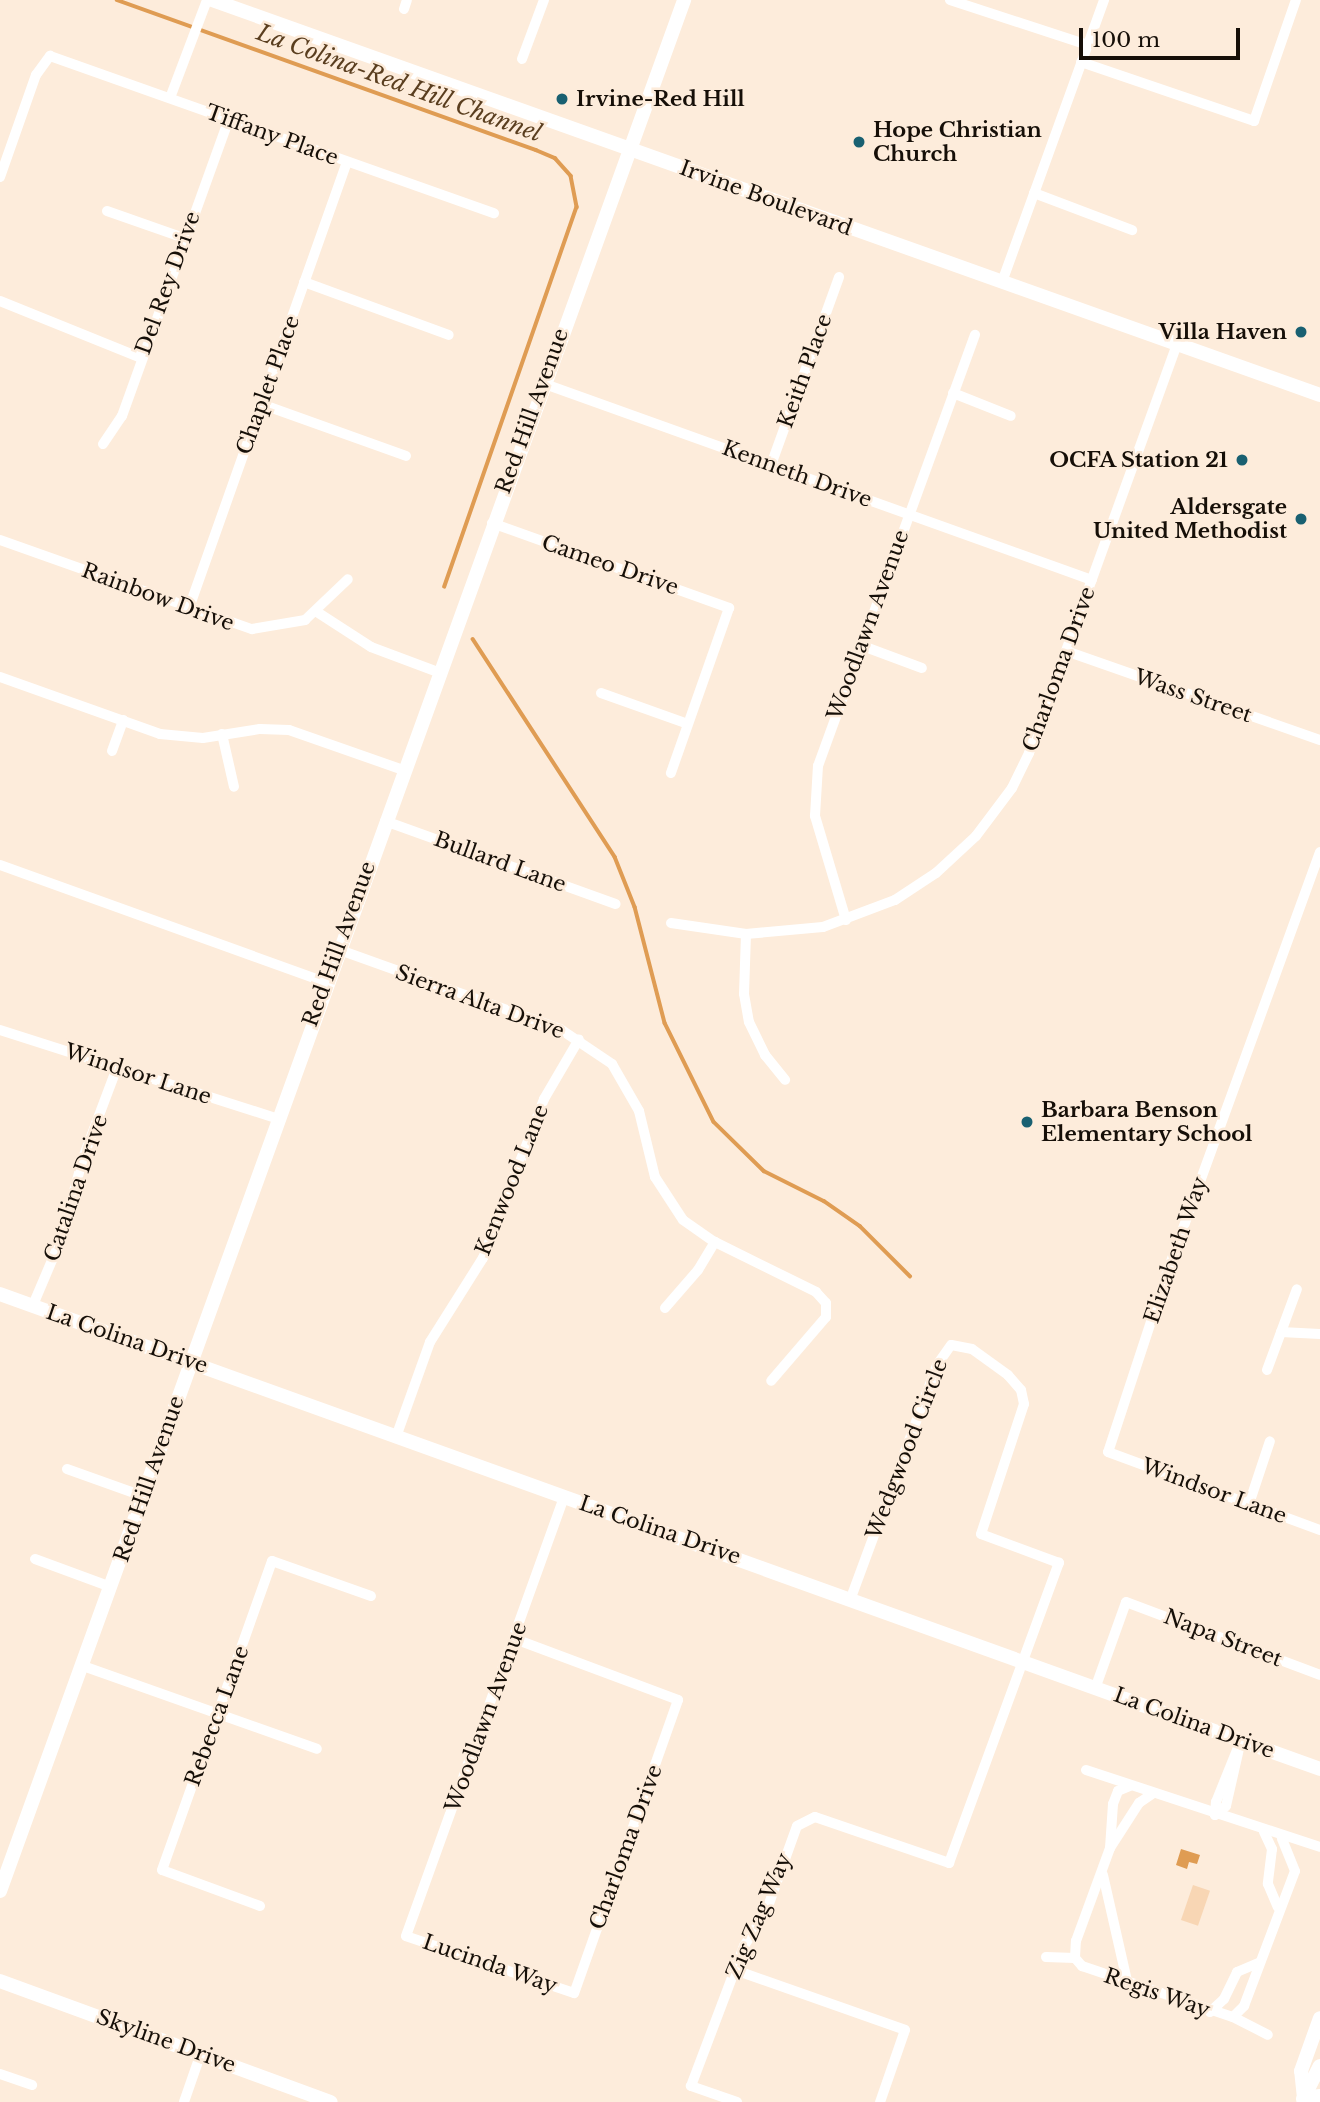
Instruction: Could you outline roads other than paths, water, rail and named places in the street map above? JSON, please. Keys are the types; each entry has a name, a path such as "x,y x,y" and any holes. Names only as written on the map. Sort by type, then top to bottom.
{"main road":[{"name":"Irvine Boulevard","path":"209,0 1320,396"},
{"name":"Red Hill Avenue","path":"0,1891 83,1666 325,982 684,0"},
{"name":"La Colina Drive","path":"0,1294 851,1597 1320,1769"},
{"name":"Skyline Drive","path":"0,1981 331,2102"},
{"path":"1303,2100 1301,2071 1320,2018"},
{"path":"1303,2100 1320,2066"},
{"path":"1303,2100 1320,2096"}],"street":[{"path":"170,98 209,0"},
{"path":"522,59 544,0"},
{"path":"950,0 1088,45"},
{"path":"1002,282 1104,0"},
{"path":"1081,62 1254,121 1296,0"},
{"name":"Tiffany Place","path":"0,177 36,75 50,56 494,213"},
{"name":"Del Rey Drive","path":"103,444 122,416 184,238 229,120"},
{"name":"Chaplet Place","path":"189,608 347,162"},
{"path":"1034,193 1132,230"},
{"path":"107,211 184,238"},
{"name":"Keith Place","path":"771,465 839,277"},
{"path":"304,282 449,335"},
{"path":"0,301 141,358"},
{"name":"Woodlawn Avenue","path":"846,920 822,847 814,785 822,748 975,335"},
{"name":"Charloma Drive","path":"846,920 895,900 936,873 996,813 1029,752 1177,345"},
{"name":"Kenneth Drive","path":"542,383 1092,580"},
{"path":"953,393 1011,416"},
{"path":"261,404 406,457"},
{"name":"Cameo Drive","path":"492,523 729,608 688,724"},
{"name":"Rainbow Drive","path":"0,540 252,629 287,627 317,612 348,579"},
{"path":"317,612 371,647 438,672"},
{"path":"860,645 922,668"},
{"name":"Wass Street","path":"1066,651 1320,740"},
{"path":"0,678 182,738 289,730 403,770"},
{"path":"601,693 688,724 671,773"},
{"path":"112,751 122,720"},
{"path":"222,734 234,787"},
{"name":"Bullard Lane","path":"385,821 615,904"},
{"name":"Elizabeth Way","path":"1108,1452 1165,1279 1320,852"},
{"path":"0,866 325,982"},
{"path":"670,923 746,934 800,931 846,920"},
{"path":"746,934 744,994 749,1022 765,1055 785,1080"},
{"name":"Sierra Alta Drive","path":"337,949 579,1039 612,1065 628,1088 639,1111 655,1177 668,1202 683,1220 715,1242 816,1292 826,1303 827,1317 771,1381"},
{"name":"Windsor Lane","path":"0,1030 116,1070 276,1118"},
{"name":"Kenwood Lane","path":"396,1437 430,1342 483,1258 544,1099 579,1039"},
{"name":"Catalina Drive","path":"33,1305 61,1239 83,1158 116,1070"},
{"path":"665,1308 698,1270 715,1242"},
{"path":"1267,1370 1297,1289"},
{"path":"1281,1332 1320,1334"},
{"name":"Wedgwood Circle","path":"851,1597 937,1365 951,1345 962,1344 1008,1375 1021,1390 1024,1404 981,1534 1059,1563 1024,1660"},
{"path":"1250,1504 1270,1441"},
{"name":"Windsor Lane","path":"1108,1452 1320,1530"},
{"path":"67,1469 143,1496"},
{"name":"Woodlawn Avenue","path":"406,1936 564,1497"},
{"path":"35,1559 111,1587"},
{"name":"Rebecca Lane","path":"261,1906 162,1870 272,1561 371,1596"},
{"name":"Napa Street","path":"1096,1686 1126,1602 1320,1675"},
{"name":"Charloma Drive","path":"515,1639 678,1700 574,1993"},
{"name":"Zig Zag Way","path":"737,2102 691,2086 735,1970 766,1912 797,1826 815,1816 949,1863 1024,1660"},
{"path":"83,1666 317,1749"},
{"path":"1215,1815 1216,1802 1241,1740"},
{"path":"1086,1770 1282,1838 1320,1847"},
{"path":"1110,1849 1108,1822 1113,1804 1118,1791 1131,1786"},
{"path":"1075,1958 1076,1941 1110,1849 1139,1803 1152,1794"},
{"path":"1264,1832 1272,1849 1268,1884 1278,1907"},
{"path":"1233,2017 1244,2006 1278,1907 1295,1871 1282,1838"},
{"path":"1291,1856 1310,1843"},
{"path":"1102,1871 1128,1982"},
{"name":"Lucinda Way","path":"406,1936 574,1993"},
{"name":"Regis Way","path":"1046,1957 1075,1958 1082,1966 1210,2012 1233,2017 1268,2035"},
{"path":"1210,2012 1224,1999 1237,1972 1258,1963"},
{"path":"735,1970 905,2030 880,2102"},
{"path":"184,2102 201,2053"},
{"path":"0,2074 32,2085"}],"waterway":[{"name":"La Colina-Red Hill Channel","path":"117,0 536,150 555,158 571,176 577,207 445,587"},
{"name":"La Colina-Red Hill Channel","path":"473,639 615,857 635,907 665,1023 714,1122 764,1171 824,1201 860,1226 910,1276"}],"place":[{"name":"Irvine-Red Hill","path":"562,99"},
{"name":"Hope Christian Church","path":"859,142"},
{"name":"Villa Haven","path":"1301,332"},
{"name":"OCFA Station 21","path":"1242,460"},
{"name":"Aldersgate United Methodist","path":"1301,519"},
{"name":"Barbara Benson Elementary School","path":"1027,1122"}]}
